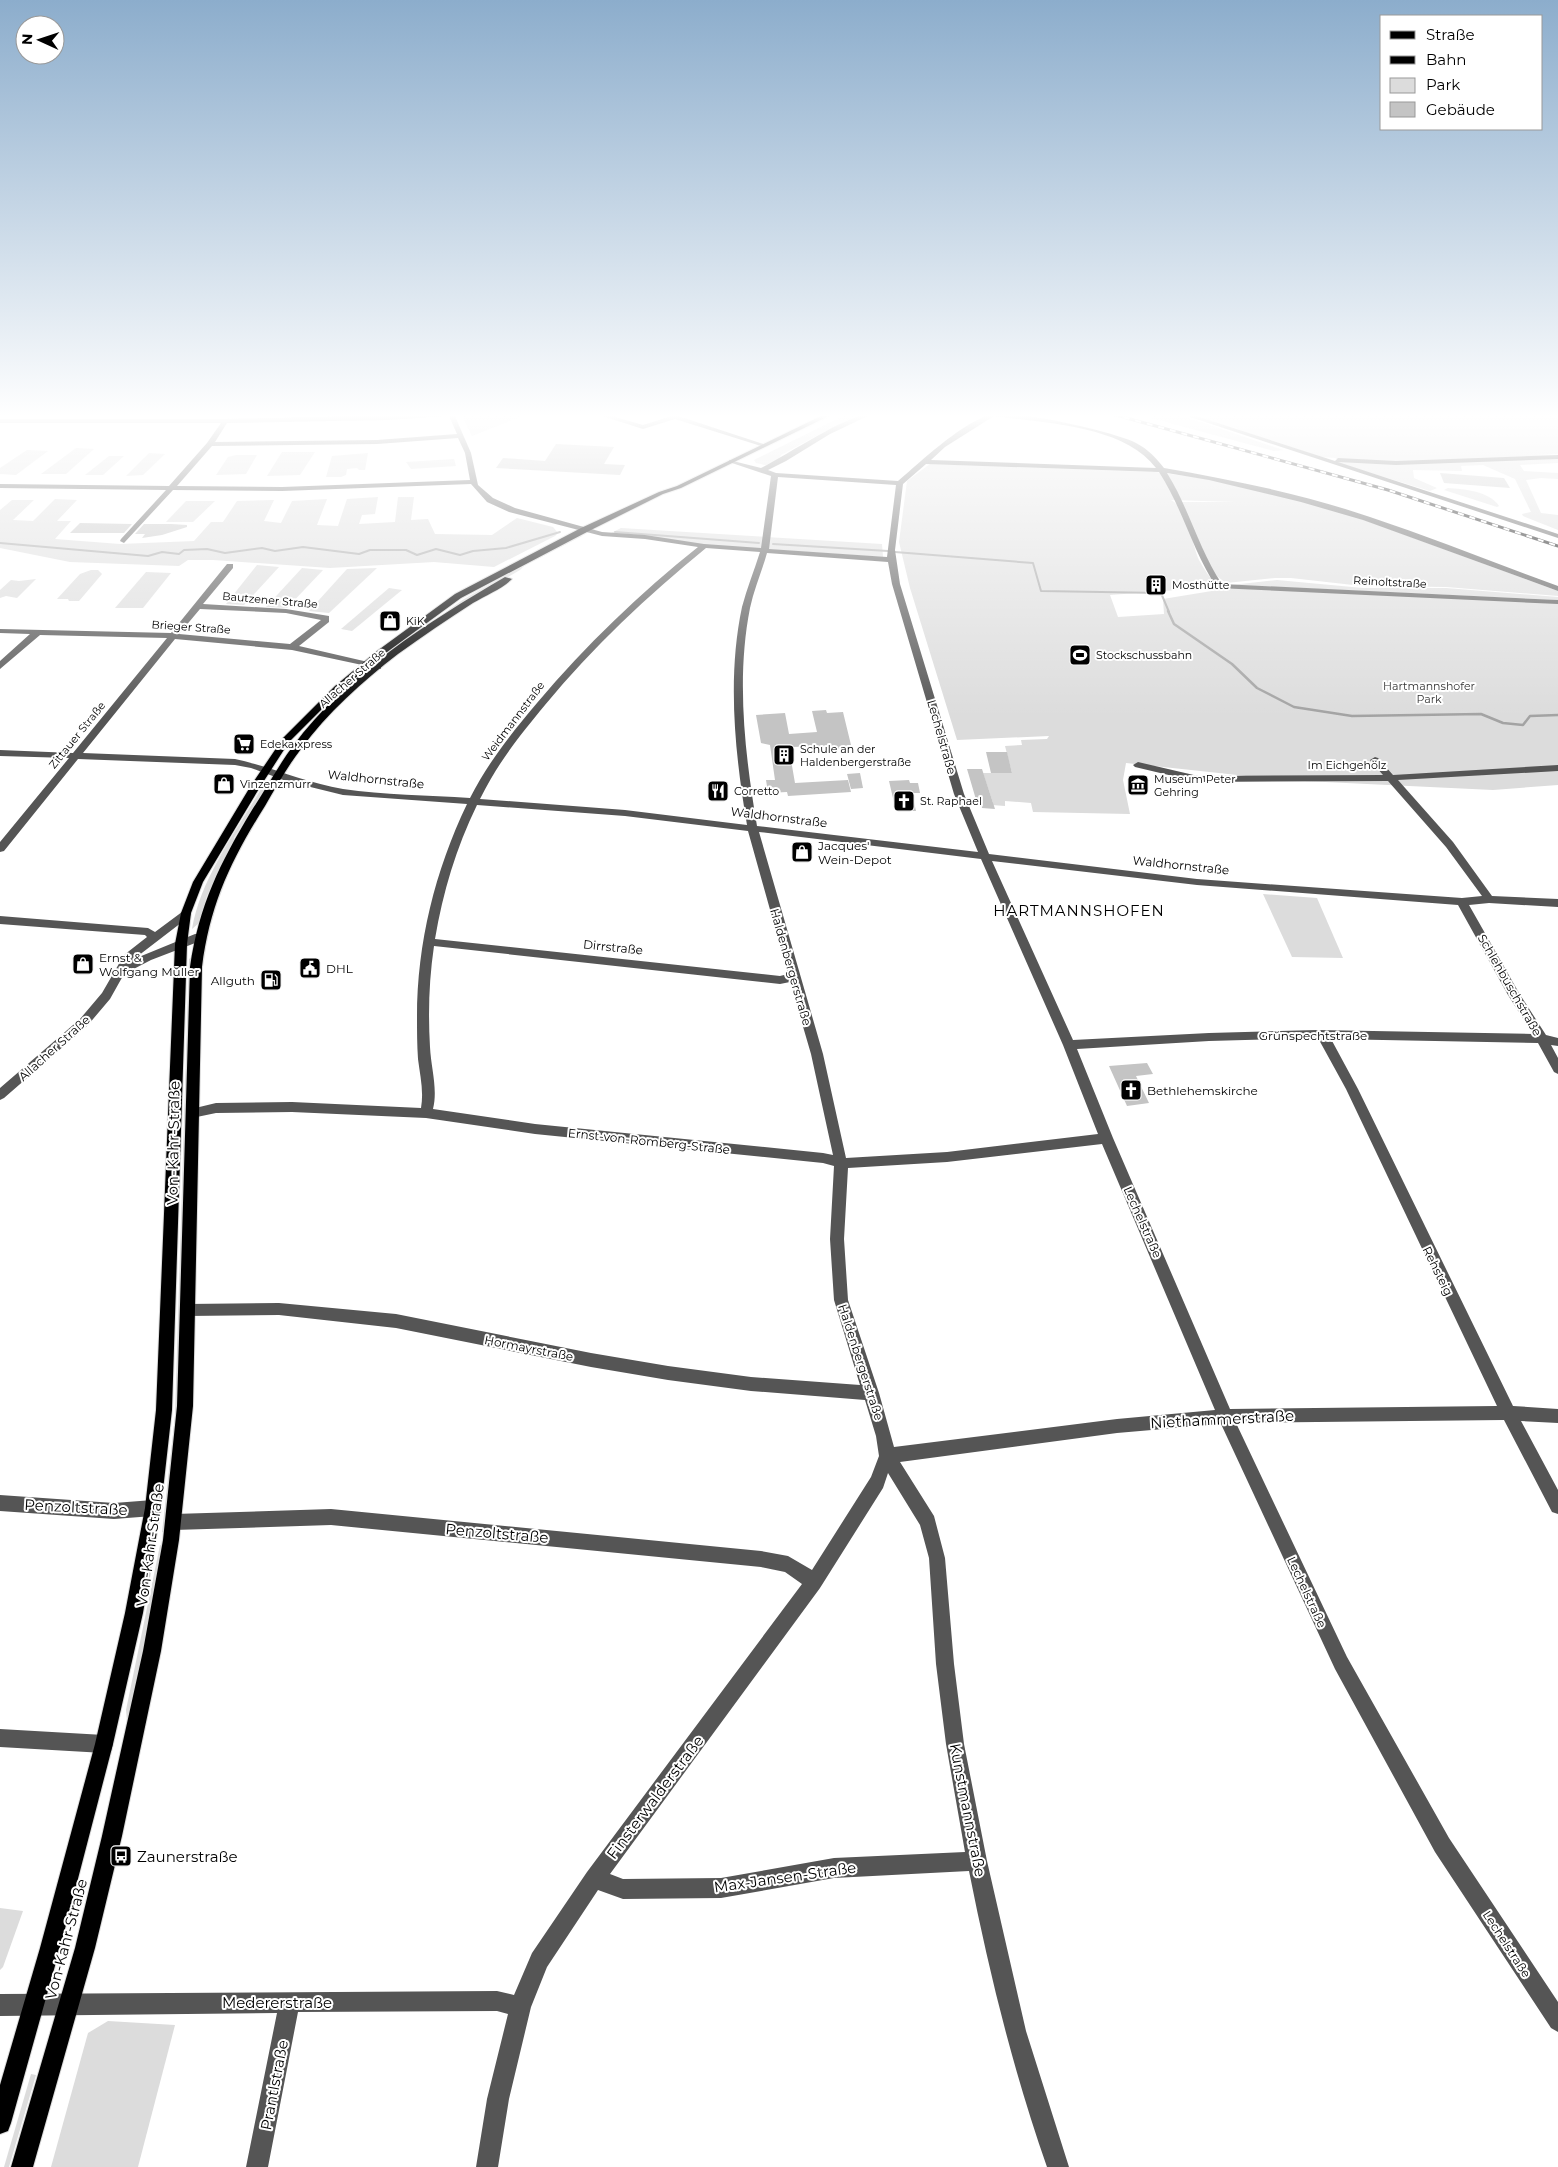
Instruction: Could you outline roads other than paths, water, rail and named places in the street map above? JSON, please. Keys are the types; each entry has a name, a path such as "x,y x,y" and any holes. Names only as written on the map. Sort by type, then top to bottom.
{"main road":[{"name":"Allacher Straße","path":"186,913 198,882 266,770 290,736 324,702 366,664 458,596 615,515"},
{"name":"Allacher Straße","path":"205,912 222,871 306,735 378,667 425,631 471,600 542,559 630,515"},
{"name":"Von-Kahr-Straße","path":"22,2167 85,1948 134,1742 162,1599 174,1522 185,1406 196,966 199,937 205,912"},
{"name":"Von-Kahr-Straße","path":"0,2123 34,2006 104,1744 134,1613 152,1508 164,1410 181,944 186,913"}],"street":[{"path":"124,541 147,515"},
{"path":"530,515 595,533 645,537 704,546 891,560"},
{"name":"Haldenbergerstraße","path":"770,515 764,550 746,614 738,684 741,756 752,827 793,977 817,1054 841,1163 842,1182 837,1239 841,1300 884,1436 887,1456"},
{"name":"Lechelstraße","path":"896,515 891,560 896,584 959,794 1069,1045 1106,1138 1225,1416 1341,1663 1442,1845 1558,2021"},
{"name":"Reinoltstraße","path":"1185,515 1202,558 1220,586 1558,602"},
{"path":"1356,515 1558,589"},
{"path":"1494,515 1558,536"},
{"name":"Weidmannstraße","path":"426,1113 429,1105 424,1055 422,1004 429,942 440,892 454,846 474,802 497,758 556,684 594,642 640,599 704,546"},
{"name":"Bautzener Straße","path":"173,636 230,566"},
{"name":"Bautzener Straße","path":"197,606 286,611 326,618 326,620 292,647"},
{"name":"Brieger Straße","path":"0,631 173,636 292,647 378,667"},
{"path":"0,666 38,632"},
{"name":"Zittauer Straße","path":"0,849 173,636"},
{"name":"Waldhornstraße","path":"0,753 230,762 344,792 625,812 1198,882 1462,902 1488,899 1558,903"},
{"path":"1375,760 1442,837 1479,884 1488,899"},
{"name":"Im Eichgehölz","path":"1138,766 1198,779 1390,778 1558,768"},
{"name":"Schlehbuschstraße","path":"1462,902 1558,1069"},
{"name":"Allacher Straße","path":"0,1095 84,1022 106,996 128,958 186,913"},
{"path":"0,920 148,932 154,937"},
{"name":"Allacher Straße","path":"120,973 147,957 199,937"},
{"name":"Dirrstraße","path":"429,942 780,980 793,977"},
{"name":"Grünspechtstraße","path":"1069,1045 1209,1037 1322,1034 1558,1042"},
{"name":"Rehsteig","path":"1322,1034 1352,1089 1508,1413 1558,1506"},
{"name":"Ernst-von-Romberg-Straße","path":"192,1113 216,1108 292,1107 426,1113 535,1129 823,1158 841,1163 947,1157 1106,1138"},
{"name":"Hormayrstraße","path":"187,1310 279,1309 387,1320 438,1328 524,1347 668,1373 751,1384 871,1393"},
{"name":"Niethammerstraße","path":"887,1456 1116,1426 1225,1416 1508,1413 1558,1416"},
{"name":"Finsterwalderstraße","path":"487,2167 498,2099 520,2008 539,1960 594,1879 814,1582 877,1482 887,1456"},
{"name":"Kunstmannstraße","path":"887,1456 928,1522 938,1558 950,1711 977,1861 1015,2031 1058,2167"},
{"name":"Penzoltstraße","path":"0,1503 114,1511 152,1508"},
{"name":"Penzoltstraße","path":"174,1522 331,1517 761,1559 788,1564 814,1582"},
{"path":"0,1738 104,1744"},
{"name":"Max-Jansen-Straße","path":"594,1879 623,1889 721,1888 834,1868 977,1861"},
{"name":"Medererstraße","path":"34,2006 497,2001 520,2008"},
{"name":"Prantlstraße","path":"257,2167 290,2002"},
{"path":"0,2004 34,2006"}],"waterway":[{"path":"0,543 148,556 162,552 179,554 184,550 207,549 225,553 262,548 275,551 303,547 359,554 370,550 406,550 417,555 436,549 460,555 473,551 506,548 560,532"},
{"path":"615,532 759,543"},
{"path":"773,544 888,551"},
{"path":"895,552 1033,563 1041,591 1161,593 1169,612"},
{"path":"1168,611 1174,624 1232,664 1257,688 1294,707 1352,716 1481,714 1503,723 1523,725 1530,716 1558,715"}],"railway":[{"path":"1464,515 1558,546"}],"place":[{"name":"Mosthütte","path":"1156,585"},
{"name":"KiK","path":"390,621"},
{"name":"Stockschussbahn","path":"1080,655"},
{"name":"Edeka xpress","path":"244,744"},
{"name":"Schule an der Haldenbergerstraße","path":"784,755"},
{"name":"Vinzenzmurr","path":"224,784"},
{"name":"Museum Peter Gehring","path":"1138,785"},
{"name":"Corretto","path":"718,791"},
{"name":"St. Raphael","path":"904,801"},
{"name":"Jacques' Wein-Depot","path":"802,852"},
{"name":"Ernst & Wolfgang Müller","path":"83,964"},
{"name":"DHL","path":"310,968"},
{"name":"Allguth","path":"271,980"},
{"name":"Bethlehemskirche","path":"1131,1090"},
{"name":"Zaunerstraße","path":"121,1856"}],"district":[{"name":"HARTMANNSHOFEN","path":"1079,910"}],"park label":[{"name":"Hartmannshofer Park","path":"1429,692"}]}
